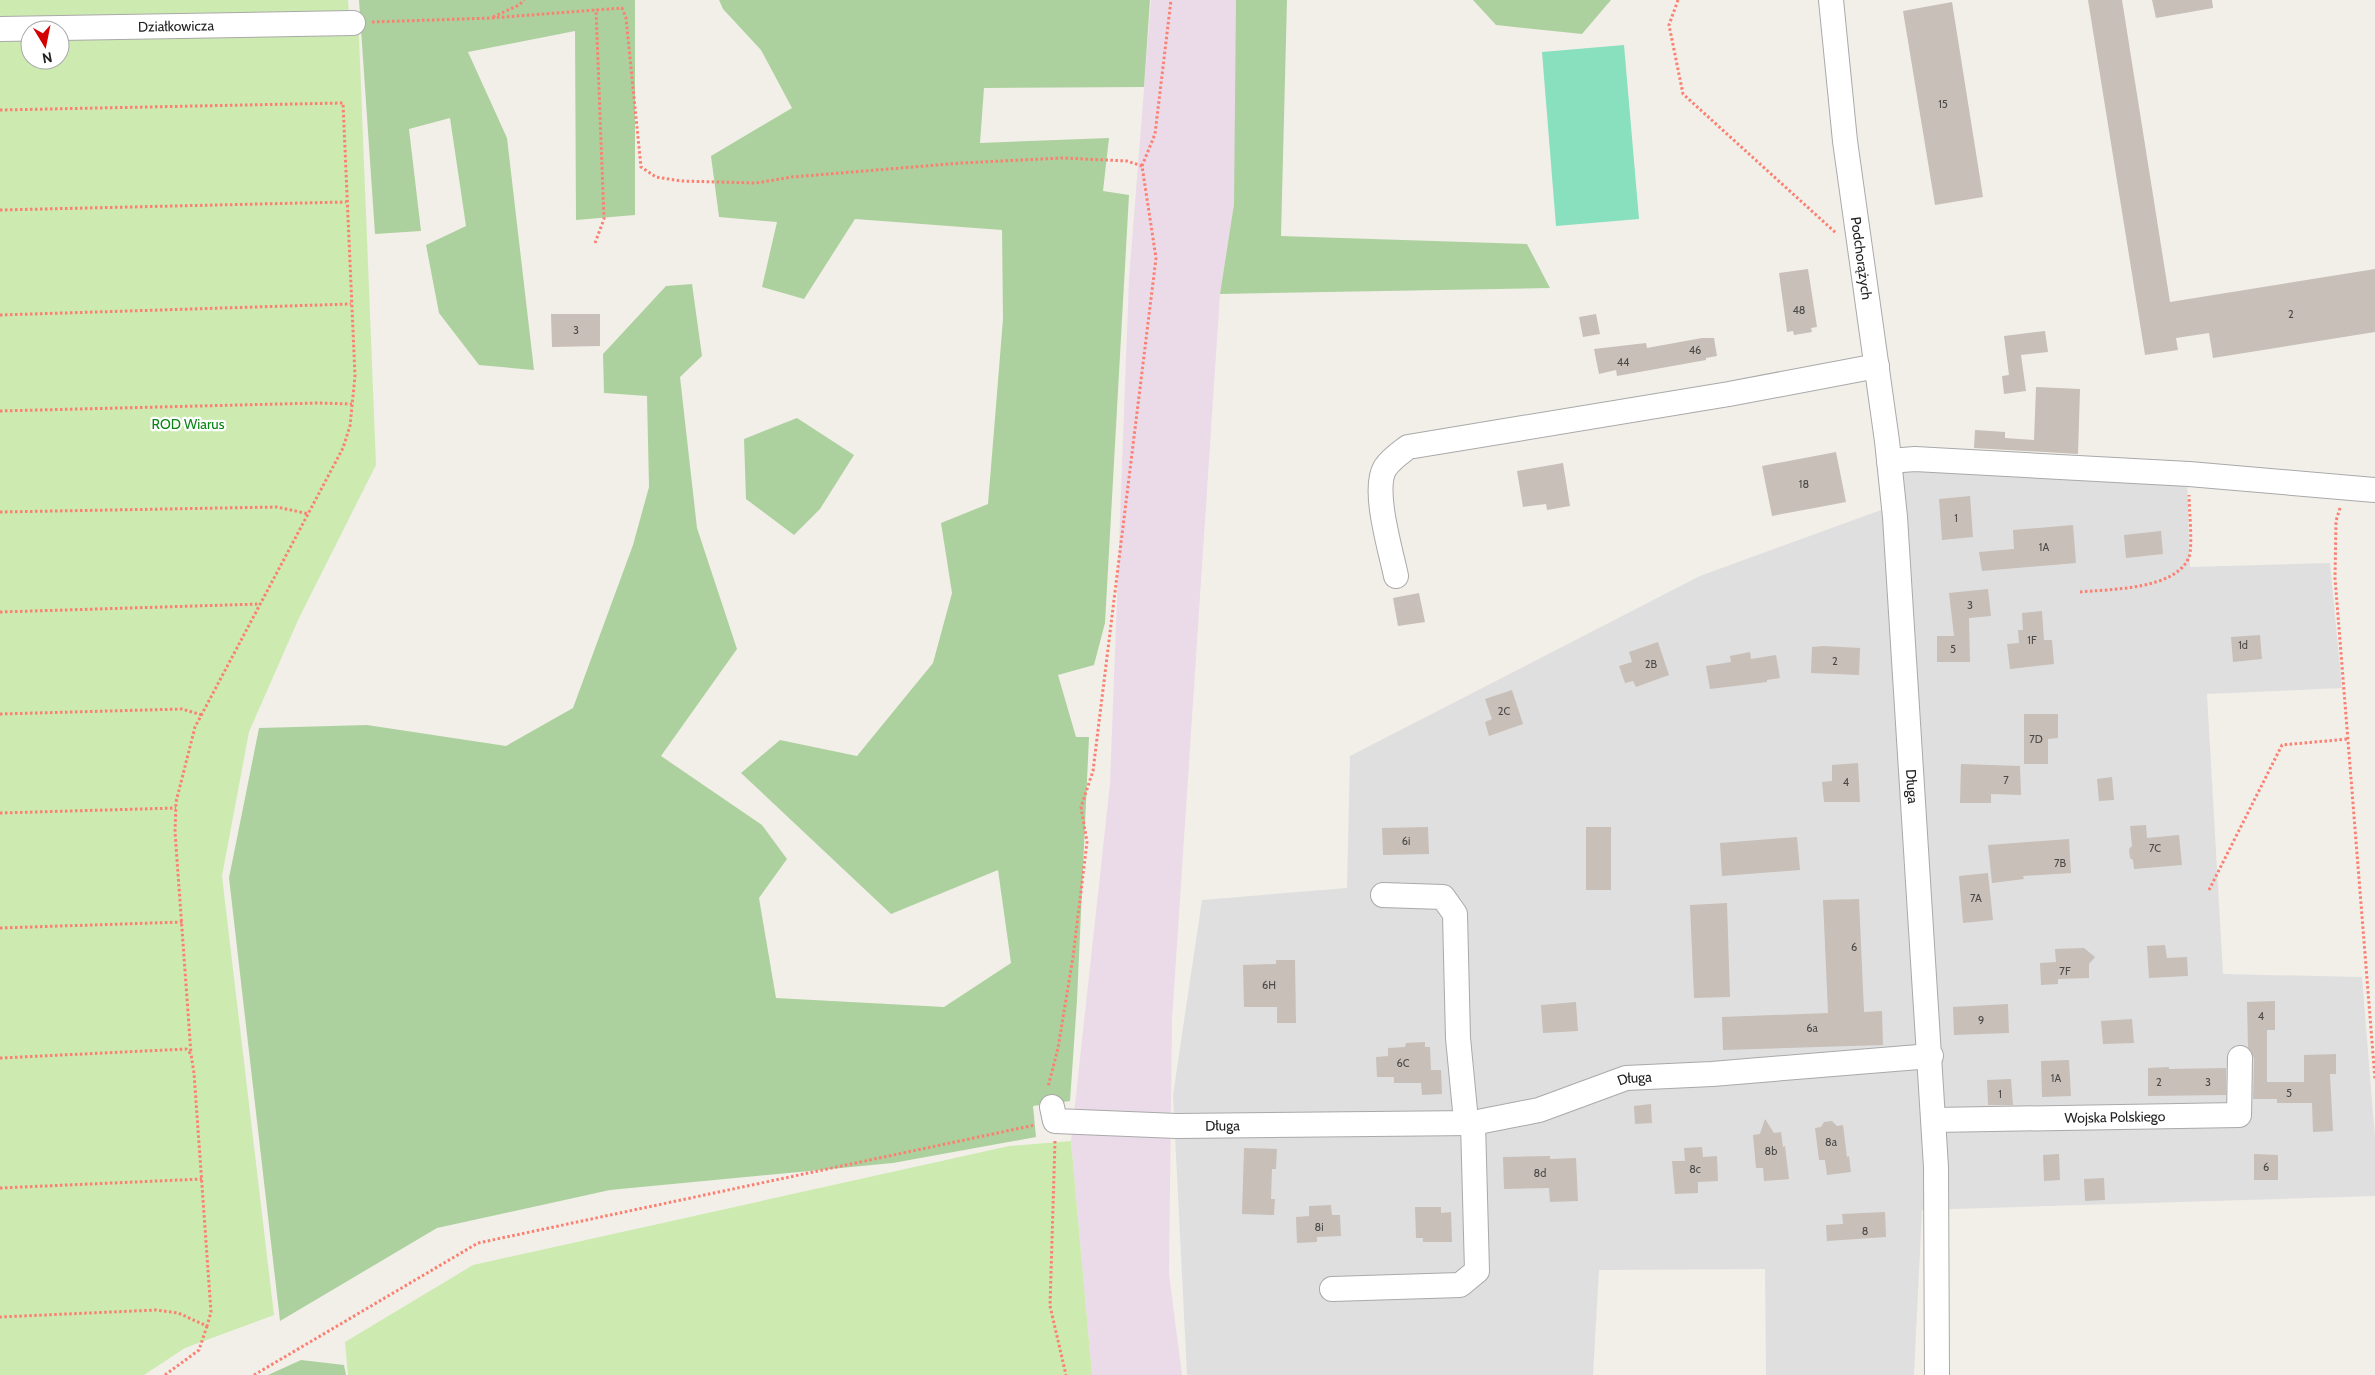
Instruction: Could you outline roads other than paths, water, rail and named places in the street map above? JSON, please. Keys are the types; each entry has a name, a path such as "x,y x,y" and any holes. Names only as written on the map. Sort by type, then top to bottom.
{"street":[{"name":"Podchorążych","path":"1831,0 1846,142 1877,366 1895,517"},
{"name":"Działkowicza","path":"0,29 353,23"},
{"path":"1396,576 1381,487 1384,470 1393,458 1408,447 1729,394 1877,366"},
{"path":"1889,461 1914,459 2189,474 2366,490"},
{"name":"Długa","path":"1895,517 1931,1056 1936,1177 1937,1375"},
{"path":"1332,1289 1460,1285 1477,1271 1469,1122 1458,1038 1454,914 1443,897 1383,896"},
{"name":"Długa","path":"1054,1114 1079,1122 1177,1126 1469,1122 1539,1110 1626,1078 1712,1074 1931,1056"},
{"name":"Wojska Polskiego","path":"1934,1120 2239,1115 2240,1058"}],"park label":[{"name":"ROD Wiarus","path":"188,424"}]}
